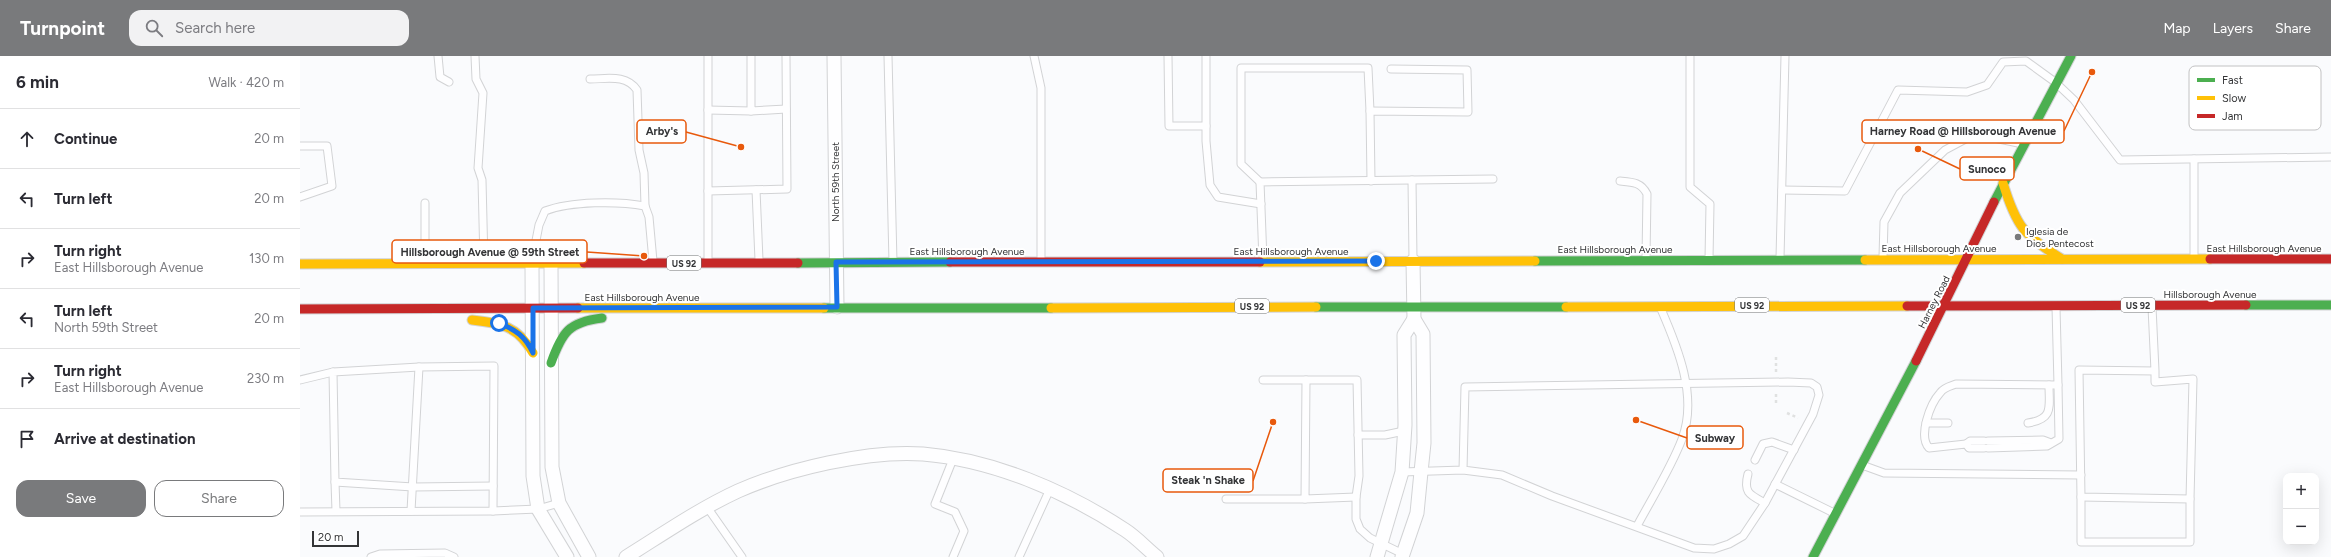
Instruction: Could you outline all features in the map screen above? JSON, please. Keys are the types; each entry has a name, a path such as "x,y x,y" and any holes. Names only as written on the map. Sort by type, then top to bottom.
{"main road":[{"name":"Harney Road","path":"1813,557 1837,514 1945,305 2023,144 2055,82 2071,56"},
{"path":"2003,183 2011,210 2019,226 2032,242 2062,259"},
{"name":"East Hillsborough Avenue","path":"300,264 2331,259"},
{"name":"East Hillsborough Avenue","path":"300,309 837,307 1413,312 1659,306 1945,305"},
{"name":"Hillsborough Avenue","path":"1945,305 2331,305"},
{"path":"551,363 558,343 566,330 575,323 625,316 648,308"},
{"path":"411,309 499,323 516,330 528,342 533,353"}],"street":[{"name":"North 59th Street","path":"834,56 837,307"},
{"path":"1380,551 1402,472 1404,431 1404,334 1413,312 1413,261"},
{"path":"532,264 533,476 538,509 567,557"},
{"path":"551,264 552,467 559,503 589,557"},
{"path":"1402,556 1416,513 1424,443 1423,334 1413,312"},
{"path":"626,557 707,507 739,491 782,475 822,465 856,459 922,454 994,468 1050,489 1084,505 1126,530 1157,557"}],"lane":[{"path":"438,56 440,77 449,82"},
{"path":"475,56 476,80 483,93 478,168 482,180 484,264"},
{"path":"708,56 708,263"},
{"path":"751,56 751,110"},
{"path":"708,192 787,189 786,56"},
{"path":"888,56 893,262"},
{"path":"1034,56 1041,88 1041,262"},
{"path":"1168,56 1169,126 1206,126"},
{"path":"1206,56 1206,126 1210,185 1218,197 1261,204"},
{"path":"1690,56 1690,186 1710,204 1708,260"},
{"path":"1780,260 1785,56"},
{"path":"1782,190 1845,191 1898,90 1967,92 1987,85 2004,59 2026,61 2055,82 2074,100 2120,160 2331,158"},
{"path":"1263,262 1260,182 1241,164 1241,68 1368,68 1371,180"},
{"path":"1370,110 1468,112 1467,70 1391,69"},
{"path":"590,79 625,79 632,83 637,90 639,150 644,173 646,206 649,217 653,263"},
{"path":"708,110 786,109"},
{"path":"1883,259 1884,222 1900,193 1945,150 1975,134 2023,144"},
{"path":"300,146 327,146 332,186 300,197"},
{"path":"2194,159 2194,259"},
{"path":"1260,182 1492,179"},
{"path":"1412,180 1413,261"},
{"path":"1620,181 1637,183 1643,187 1647,194 1646,260"},
{"path":"756,190 759,262"},
{"path":"425,203 425,264"},
{"path":"532,264 539,225 545,211 559,206 631,203 646,206"},
{"path":"2056,305 2061,432 2059,439 2047,446 1986,444 1969,448 1966,444 1929,448 1924,443 1923,434 1926,423 1940,392 1947,387 1956,384 2058,385"},
{"path":"2152,305 2155,371 2155,382 2193,379 2190,542 2081,542 2079,370 2155,371"},
{"path":"1637,526 1683,439 1688,401 1675,340 1659,306"},
{"path":"300,380 333,372 419,367 494,366 493,511"},
{"path":"411,511 419,367"},
{"path":"333,372 336,511"},
{"path":"1263,380 1357,380 1359,476 1356,498 1356,519 1360,529 1380,551 1402,556"},
{"path":"1305,498 1306,380"},
{"path":"1402,472 1463,470 1502,475 1552,496 1694,548 1714,549 1729,544 1743,536 1765,503 1794,450 1813,414 1819,395 1817,387 1811,383 1788,382 1465,386 1463,470"},
{"path":"2028,423 2042,421 2047,416 2049,406 2049,385"},
{"path":"1926,423 1948,423"},
{"path":"1358,435 1384,435 1404,431"},
{"path":"1755,460 1763,444 1772,442 1794,450"},
{"path":"953,459 935,504 955,512 964,531 953,557"},
{"path":"1862,465 1884,473 1896,474 2081,475"},
{"path":"1748,474 1745,485 1749,494 1765,503"},
{"path":"335,482 413,487 493,486"},
{"path":"1775,484 1837,514"},
{"path":"1019,557 1050,489"},
{"path":"2081,497 2190,499"},
{"path":"1226,499 1356,498"},
{"path":"300,512 493,511 538,509 559,503"},
{"path":"707,507 742,557"},
{"path":"376,556 446,553 454,557"}],"traffic: fast":[{"path":"1994,202 2071,56"},
{"path":"1535,261 1865,260"},
{"path":"798,263 950,262"},
{"path":"2246,305 2331,305"},
{"path":"1316,307 1566,307"},
{"path":"824,308 1051,308"},
{"path":"551,363 559,343 568,330 582,322 602,318"},
{"path":"1813,557 1916,361"}],"traffic: slow":[{"path":"2003,183 2012,210 2023,228 2030,236 2062,259"},
{"path":"1865,260 2210,259"},
{"path":"1260,262 1535,261"},
{"path":"300,264 584,263"},
{"path":"1566,307 1907,306"},
{"path":"1051,308 1316,307"},
{"path":"578,308 824,308"},
{"path":"472,320 500,325 515,331 533,353"}],"traffic: jam":[{"path":"1916,361 1994,202"},
{"path":"2210,259 2331,259"},
{"path":"950,262 1260,262"},
{"path":"584,263 798,263"},
{"path":"1907,306 2246,305"},
{"path":"300,309 578,308"}],"place":[{"name":"Harney Road @ Hillsborough Avenue","path":"2092,72"},
{"name":"Arby's","path":"741,147"},
{"name":"Sunoco","path":"1918,149"},
{"name":"Iglesia de Dios Pentecost","path":"2018,237"},
{"name":"Hillsborough Avenue @ 59th Street","path":"644,256"},
{"name":"Subway","path":"1636,420"},
{"name":"Steak 'n Shake","path":"1273,422"}],"route":[{"path":"499,323 516,330 528,342 533,353 533,308 837,307 836,262 1376,261"}]}
